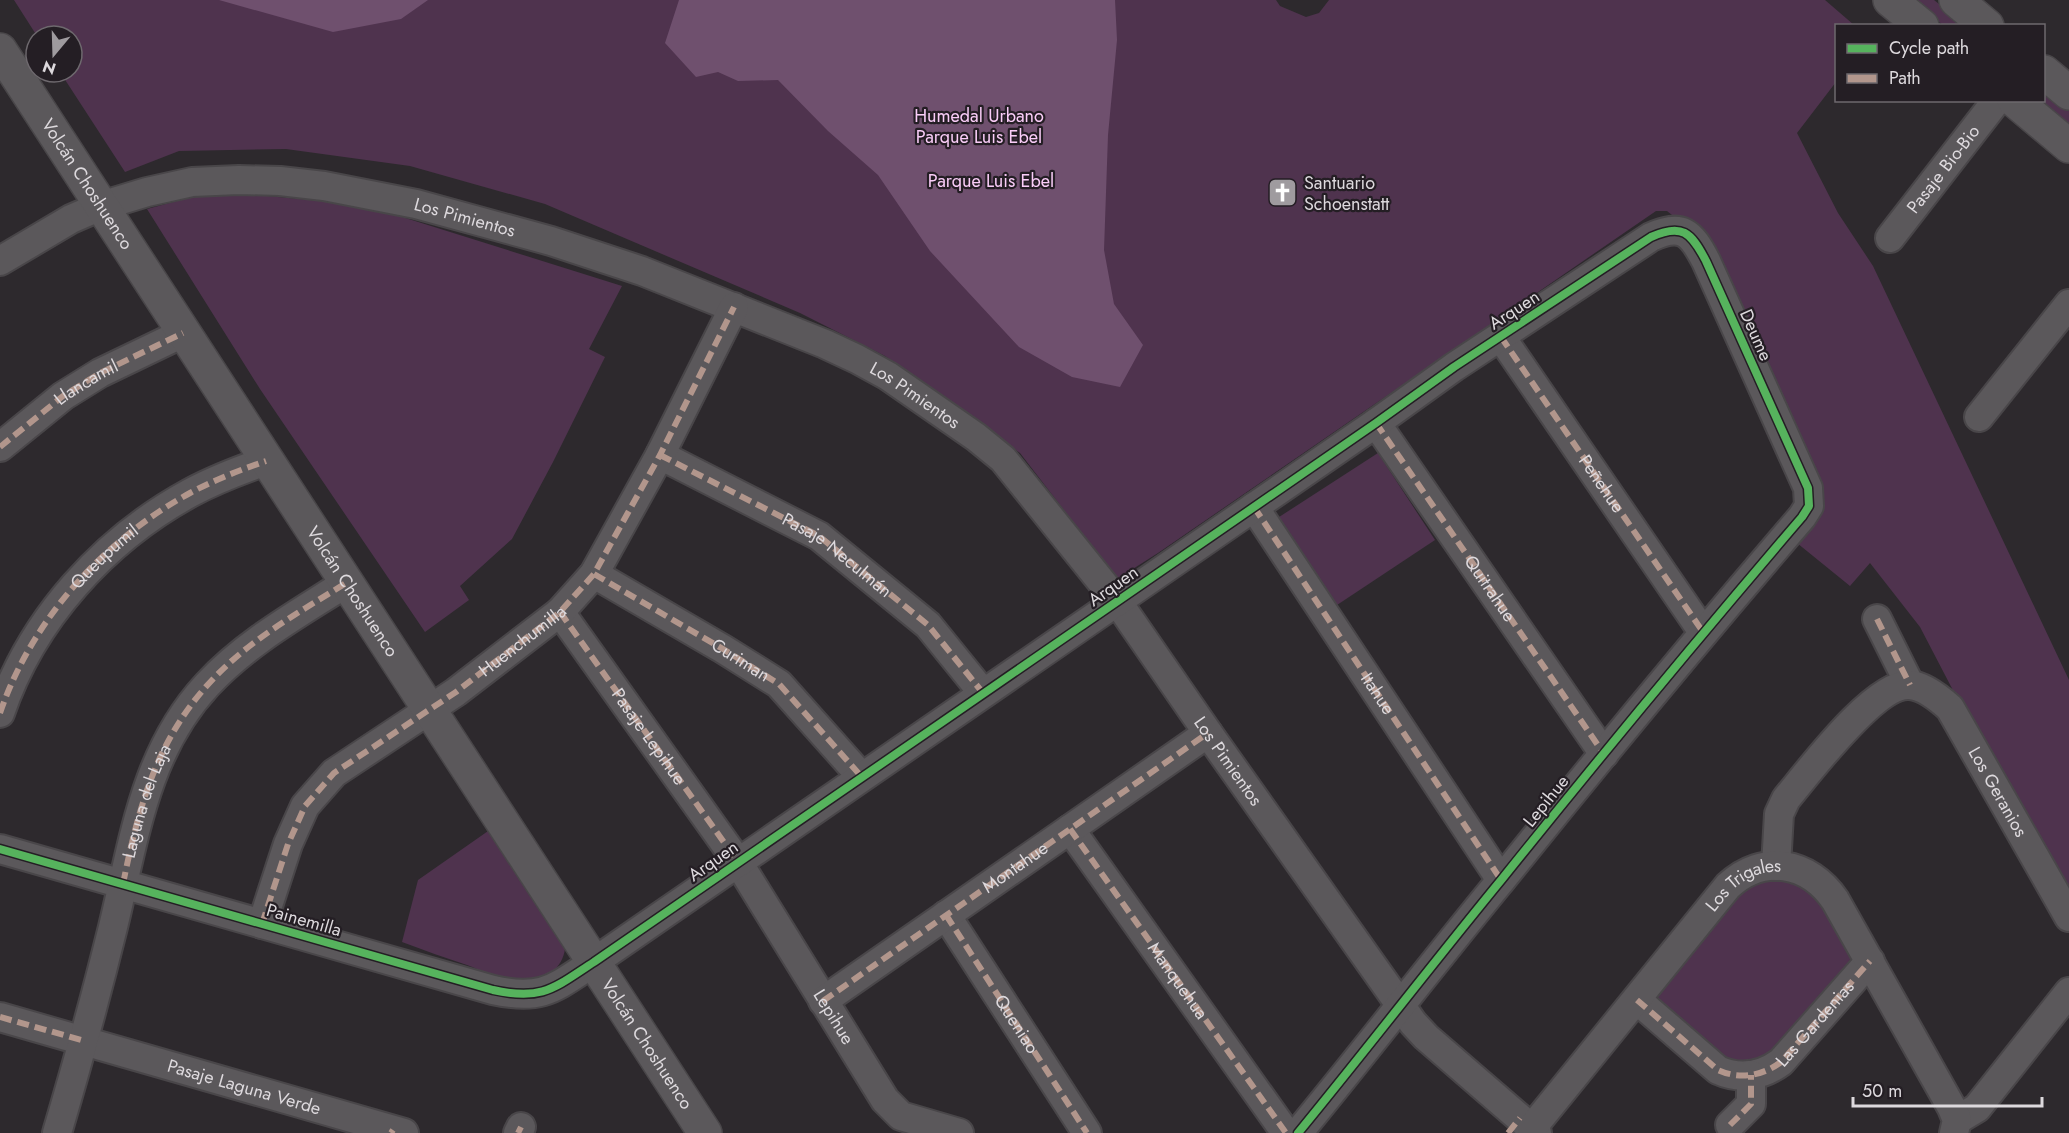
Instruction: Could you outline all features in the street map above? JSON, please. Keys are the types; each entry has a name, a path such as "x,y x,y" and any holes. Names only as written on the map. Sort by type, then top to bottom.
{"street":[{"path":"1890,0 1920,24"},
{"path":"1956,0 1985,24"},
{"name":"Volcán Choshuenco","path":"5,67 101,206 705,1133"},
{"path":"2045,74 2069,93"},
{"name":"Pasaje Bio-Bio","path":"1890,238 1995,102"},
{"path":"2016,102 2069,146"},
{"name":"Los Pimientos","path":"0,261 63,223 101,206 147,192 192,182 259,180 324,186 416,204 551,241 642,271 857,359 888,376 976,436 1003,459 1117,601 1413,1023 1524,1128"},
{"name":"Deume","path":"1651,237 1666,230 1676,229 1685,233 1700,249 1808,488"},
{"name":"Arquen","path":"594,962 1454,367 1651,237"},
{"path":"1979,417 2069,304"},
{"name":"Huenchumilla","path":"262,924 288,844 305,806 334,773 456,692 560,612 594,574 660,455 734,307"},
{"name":"Llancamil","path":"0,447 63,396 100,373 183,333"},
{"name":"Peñehue","path":"1501,337 1703,632"},
{"name":"Quitrahue","path":"1376,423 1604,754"},
{"name":"Pasaje Neculmán","path":"660,455 819,536 928,625 983,693"},
{"name":"Queupumil","path":"0,713 16,674 33,643 75,584 101,558 129,533 175,502 225,476 266,460"},
{"name":"Lepihue","path":"1298,1133 1703,632 1807,511 1808,488"},
{"name":"Itahue","path":"1254,507 1501,880"},
{"name":"Curiman","path":"594,574 779,684 861,776"},
{"name":"Laguna del Laja","path":"57,1133 85,1041 138,816 165,746 193,702 227,665 252,644 346,583"},
{"name":"Pasaje Lepihue","path":"560,612 738,862"},
{"path":"1776,866 1779,814 1786,800 1863,711 1890,691 1910,685 1876,619"},
{"name":"Los Geranios","path":"1910,685 1937,696 1950,708 2069,917"},
{"name":"Montahue","path":"824,1001 1208,733"},
{"name":"Manquehua","path":"1070,829 1286,1133"},
{"name":"Painemilla","path":"0,849 512,994 536,994 547,991 594,962"},
{"name":"Lepihue","path":"738,862 885,1100 901,1116 959,1133"},
{"name":"Los Trigales","path":"1524,1128 1636,1000 1728,886 1750,871 1776,866 1789,867 1803,872 1828,889 1952,1108 1955,1127"},
{"name":"Queniao","path":"946,915 1087,1133"},
{"name":"Las Gardenias","path":"1636,1000 1718,1070 1728,1075 1751,1075 1769,1071 1781,1062 1870,961"},
{"path":"1955,1127 1977,1108 2069,992"},
{"name":"Pasaje Laguna Verde","path":"0,1017 396,1132"},
{"path":"1731,1125 1751,1104 1751,1075"}],"green space":[{"name":"Parque Luis Ebel","path":"14,0 1276,0 1280,6 1306,17 1319,13 1329,0 1825,0 1853,24 1835,24 1835,83 1797,133 1838,213 1873,266 2069,680 2069,898 1970,723 1920,627 1870,563 1850,586 1797,543 1816,510 1677,219 1667,211 1656,211 1117,579 1020,453 885,356 800,313 545,204 410,166 286,149 179,151 125,172 68,84 84,84 84,24 29,24"},
{"path":"1911,0 1934,0 1964,24 1942,24"},
{"path":"2045,90 2069,110 2069,129 2035,102 2045,102"},
{"path":"246,194 364,205 622,286 589,349 605,357 512,539 460,586 469,600 425,632 260,389 147,209 192,197"},
{"path":"1378,453 1435,540 1334,607 1276,519"},
{"path":"491,829 565,945 563,958 555,970 537,981 522,982 498,976 402,942 418,880"},
{"path":"1774,879 1794,881 1816,894 1853,959 1847,973 1766,1064 1735,1069 1657,1004 1657,996 1736,896 1753,884"}],"shaded area":[{"path":"219,0 428,0 401,19 333,32"},
{"name":"Humedal Urbano Parque Luis Ebel","path":"679,0 1115,0 1117,40 1108,135 1104,250 1114,304 1143,345 1120,387 1072,377 1019,347 930,251 878,175 828,131 778,80 738,81 718,72 696,77 665,43"}],"marked path":[{"path":"262,924 288,844 305,806 334,773 456,692 560,612 594,574 660,455 734,307"},
{"path":"0,447 63,396 100,373 183,333"},
{"path":"1501,337 1703,632"},
{"path":"1376,423 1604,754"},
{"path":"660,455 819,536 928,625 983,693"},
{"path":"0,713 14,678 31,646 75,585 101,558 158,512 190,493 266,461"},
{"path":"1254,507 1501,880"},
{"path":"594,574 779,684 861,776"},
{"path":"123,884 150,782 163,751 198,696 222,670 251,645 346,583"},
{"path":"560,612 738,862"},
{"path":"1877,619 1910,685"},
{"path":"823,1001 1208,733"},
{"path":"1070,829 1286,1133"},
{"path":"946,915 1087,1133"},
{"path":"1637,1000 1718,1070 1734,1075 1751,1075 1766,1071 1781,1062 1870,961"},
{"path":"0,1017 85,1041"},
{"path":"1730,1125 1751,1104 1751,1075"},
{"path":"1508,1133 1520,1118"},
{"path":"518,1133 521,1127"}],"cycle path":[{"path":"0,849 493,990 524,994 547,990 594,962 1454,367 1651,237 1671,231 1684,233 1695,243 1706,261 1808,488 1809,506 1576,788 1298,1133"}],"place":[{"name":"Santuario Schoenstatt","path":"1283,193"}]}
